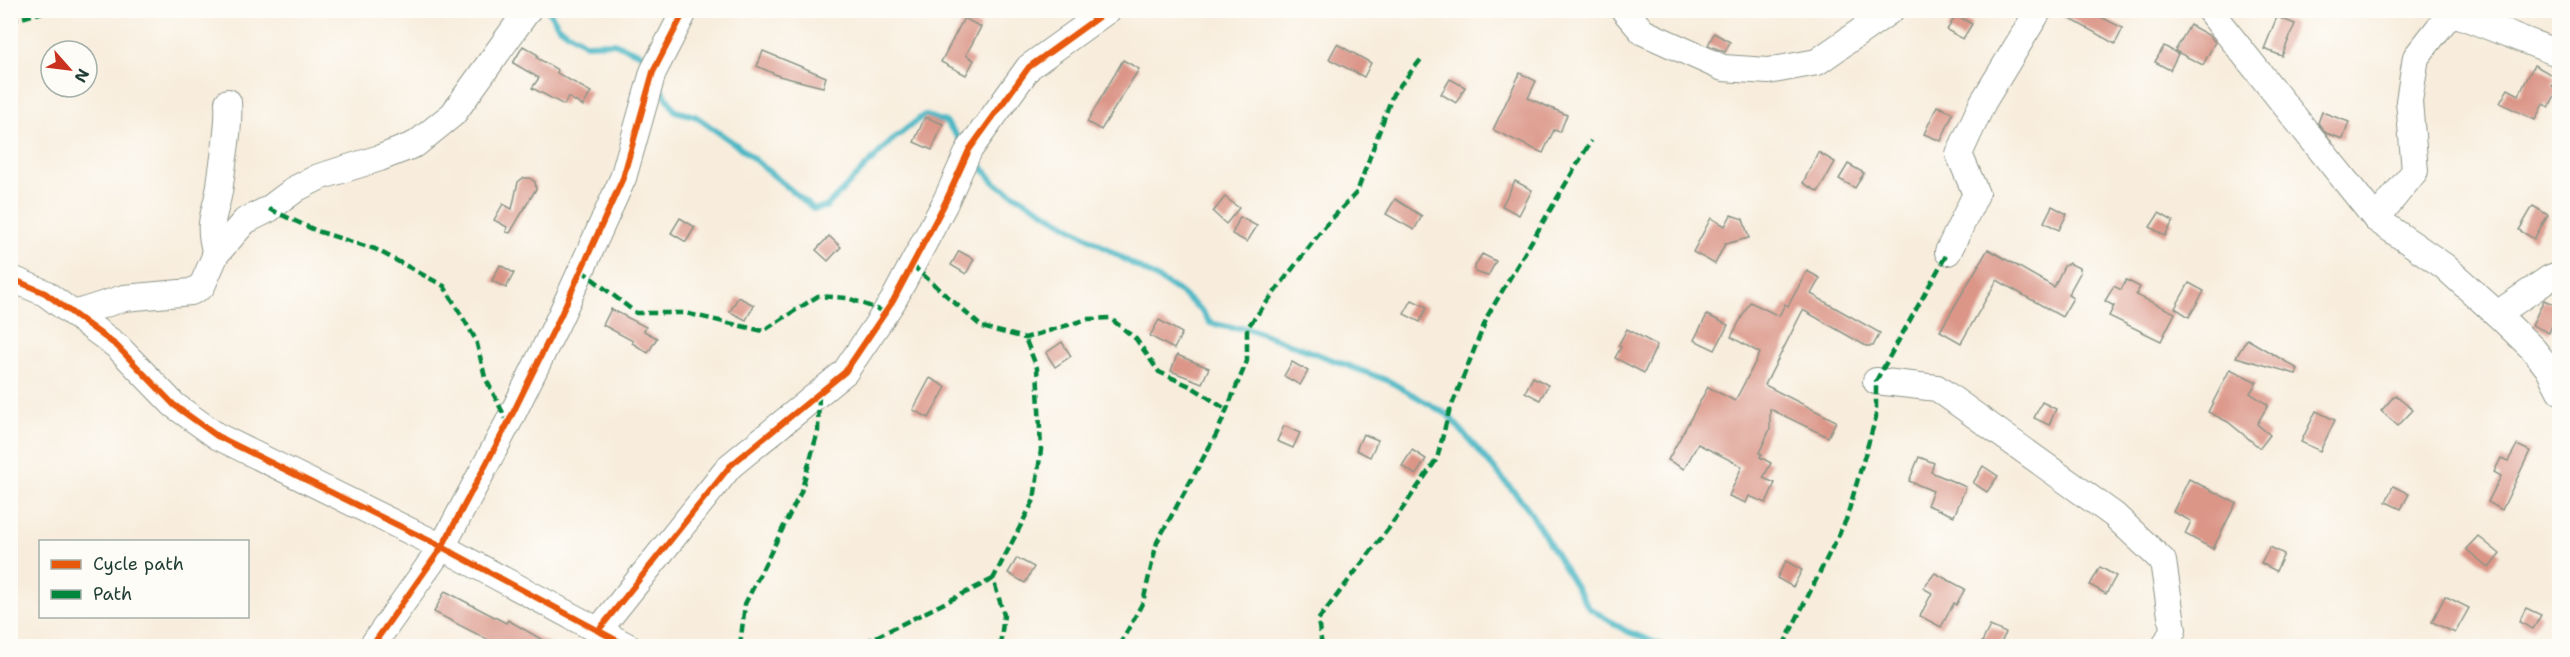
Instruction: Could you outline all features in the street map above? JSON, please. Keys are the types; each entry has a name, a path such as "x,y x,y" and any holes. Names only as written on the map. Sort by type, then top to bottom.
{"street":[{"path":"74,314 124,298 190,292 202,286 216,254 244,221 269,209 297,188 320,177 416,144 453,114 528,10"},
{"path":"372,646 442,547 508,423 560,318 622,178 653,72 685,10"},
{"path":"598,631 730,466 845,372 893,300 944,205 969,150 1029,67 1108,10"},
{"path":"1624,10 1643,32 1723,68 1768,71 1817,62 1891,10"},
{"path":"1948,252 1976,194 1959,154 1983,102 2039,10"},
{"path":"2210,10 2376,219 2444,266 2497,314 2533,349 2548,368 2559,391"},
{"path":"2376,219 2415,171 2409,101 2416,57 2450,11 2559,54"},
{"path":"216,254 211,236 211,221 220,186 229,119 228,102"},
{"path":"2497,314 2559,274"},
{"path":"10,278 45,293 117,346 174,405 218,436 442,547 627,646"},
{"path":"1876,381 1937,388 2114,515 2163,561 2173,630 2165,646"}],"building":[{"path":"2059,10 2087,10 2123,28 2115,44 2058,12"},
{"path":"1956,15 1972,24 1963,39 1947,30"},
{"path":"2277,17 2295,24 2282,56 2264,49"},
{"path":"964,18 981,27 966,55 974,60 966,75 941,62"},
{"path":"2190,25 2210,36 2215,42 2203,65 2175,51"},
{"path":"1714,33 1730,42 1725,52 1708,45"},
{"path":"1337,44 1371,63 1364,77 1329,59"},
{"path":"523,46 538,55 537,58 558,70 557,73 591,92 583,106 568,97 564,105 532,88 539,78 513,63"},
{"path":"2164,46 2178,54 2170,70 2155,62"},
{"path":"763,51 826,77 823,87 779,76 757,66"},
{"path":"1123,60 1139,69 1101,130 1087,122"},
{"path":"2534,65 2556,77 2552,86 2558,89 2549,107 2543,104 2535,120 2500,103 2508,89 2519,95"},
{"path":"1520,73 1536,81 1528,98 1567,115 1560,132 1554,130 1543,153 1493,130"},
{"path":"1450,79 1465,87 1456,103 1441,94"},
{"path":"1937,106 1953,113 1941,141 1924,134"},
{"path":"2322,112 2349,122 2343,139 2326,133 2318,123"},
{"path":"925,117 943,124 932,150 914,142"},
{"path":"1818,152 1835,162 1818,192 1803,183"},
{"path":"1848,164 1864,173 1855,188 1839,179"},
{"path":"523,178 530,178 535,182 536,189 510,233 506,232 507,227 494,220 503,204 512,209 518,182"},
{"path":"1515,181 1532,190 1519,215 1502,206"},
{"path":"1225,197 1239,208 1226,224 1213,212"},
{"path":"1395,199 1422,216 1414,230 1386,214"},
{"path":"2052,206 2067,214 2059,230 2044,222"},
{"path":"2533,206 2548,215 2534,239 2519,230"},
{"path":"2159,213 2173,221 2165,236 2150,227"},
{"path":"1731,215 1743,219 1749,238 1725,244 1715,264 1693,252 1711,218 1725,226"},
{"path":"1240,217 1257,226 1247,242 1232,234"},
{"path":"680,218 695,227 686,242 671,233"},
{"path":"829,236 841,247 828,261 816,250"},
{"path":"1988,249 2054,287 2064,266 2069,263 2079,268 2080,273 2068,295 2073,298 2062,317 1997,280 1961,343 1940,331"},
{"path":"959,251 974,259 966,274 951,265"},
{"path":"1482,254 1496,261 1488,276 1475,272 1475,266"},
{"path":"500,265 514,273 506,288 492,281"},
{"path":"1807,271 1820,278 1811,294 1880,333 1873,346 1866,346 1803,310 1765,385 1836,421 1828,437 1770,409 1770,429 1759,453 1762,454 1760,457 1771,463 1763,478 1775,483 1766,503 1749,496 1746,503 1729,496 1742,466 1698,444 1684,469 1668,460 1708,387 1735,401 1760,353 1731,337 1750,302 1779,316 1785,304 1788,306"},
{"path":"2126,280 2140,287 2136,295 2175,313 2161,341 2109,316 2114,306 2105,301 2114,286 2121,290"},
{"path":"2189,283 2204,291 2189,317 2175,308"},
{"path":"738,297 754,305 746,320 730,312"},
{"path":"1412,300 1427,307 1420,322 1404,314"},
{"path":"2544,300 2559,307 2549,333 2532,325"},
{"path":"611,309 646,327 644,331 657,338 648,353 632,343 633,341 603,325"},
{"path":"1707,315 1728,325 1715,350 1694,340"},
{"path":"1159,320 1182,333 1174,349 1150,336"},
{"path":"1627,329 1657,345 1644,373 1615,358 1621,347 1618,346"},
{"path":"2247,339 2298,369 2296,374 2236,357"},
{"path":"1062,342 1071,356 1055,367 1046,353"},
{"path":"1177,355 1209,368 1202,383 1171,371"},
{"path":"1292,362 1308,371 1300,385 1284,376"},
{"path":"2230,369 2257,382 2250,393 2268,405 2257,424 2270,435 2260,448 2228,422 2208,412"},
{"path":"1533,377 1548,385 1540,400 1525,392"},
{"path":"930,378 946,387 929,418 913,410"},
{"path":"2395,395 2413,410 2398,426 2381,411"},
{"path":"2042,402 2056,409 2049,425 2034,418"},
{"path":"2316,411 2335,420 2320,451 2301,442"},
{"path":"1284,426 1300,433 1293,448 1277,441"},
{"path":"1363,434 1378,440 1370,457 1356,450"},
{"path":"2517,445 2530,451 2502,510 2488,502 2501,476 2494,472 2501,458 2508,461"},
{"path":"1412,450 1426,459 1416,475 1402,466"},
{"path":"1919,457 1934,463 1931,472 1966,487 1954,516 1927,505 1933,491 1909,481"},
{"path":"1983,466 1998,476 1987,492 1973,483"},
{"path":"2189,479 2236,503 2213,549 2185,534 2191,521 2173,512"},
{"path":"2393,486 2409,494 2401,509 2386,502"},
{"path":"2478,536 2500,554 2489,568 2466,549"},
{"path":"2270,547 2284,554 2276,571 2261,563"},
{"path":"1017,558 1034,567 1025,583 1008,573"},
{"path":"1786,561 1802,570 1793,587 1777,578"},
{"path":"2100,567 2116,576 2106,594 2090,585"},
{"path":"1935,573 1965,589 1956,605 1954,603 1941,627 1920,616 1932,593 1923,588"},
{"path":"445,591 506,623 508,620 553,646 500,646 434,612"},
{"path":"2445,596 2469,608 2455,633 2432,622"},
{"path":"2526,608 2541,615 2533,629 2519,622"},
{"path":"1990,626 2006,633 1999,646 1982,642"}],"waterway":[{"path":"548,10 559,27 586,44 614,43 646,56 649,63"},
{"path":"658,83 675,111 695,116 738,146 814,209 826,207 891,141 924,115 946,122 964,145"},
{"path":"972,155 995,183 1177,290 1200,309 1210,323 1232,328 1247,328 1389,381 1448,415 1527,507 1589,608 1626,631 1664,646"}],"marked path":[{"path":"10,21 51,10"},
{"path":"1119,646 1143,602 1157,542 1217,433 1247,361 1247,328 1326,225 1357,192 1393,94 1423,57"},
{"path":"1322,646 1318,620 1389,528 1437,459 1448,415 1488,315 1591,141"},
{"path":"269,209 317,231 375,249 444,286 476,340 485,377 508,423"},
{"path":"1783,646 1846,520 1876,417 1876,381 1948,252"},
{"path":"912,265 982,327 1025,338 1088,319 1110,318 1136,339 1159,372 1192,387 1227,410"},
{"path":"581,270 636,313 685,313 763,331 818,296 848,298 885,312"},
{"path":"1000,646 1004,615 993,579 1034,500 1041,450 1037,368 1025,338"},
{"path":"740,646 745,604 801,492 818,431 819,393"},
{"path":"851,646 872,639 993,579"},
{"path":"588,646 598,631"}],"cycle path":[{"path":"372,646 442,547 508,423 560,317 623,178 653,72 685,10"},
{"path":"598,631 730,466 845,372 893,301 944,205 969,150 1029,67 1108,10"},
{"path":"10,278 45,293 117,346 174,405 217,436 442,547 627,646"}]}
